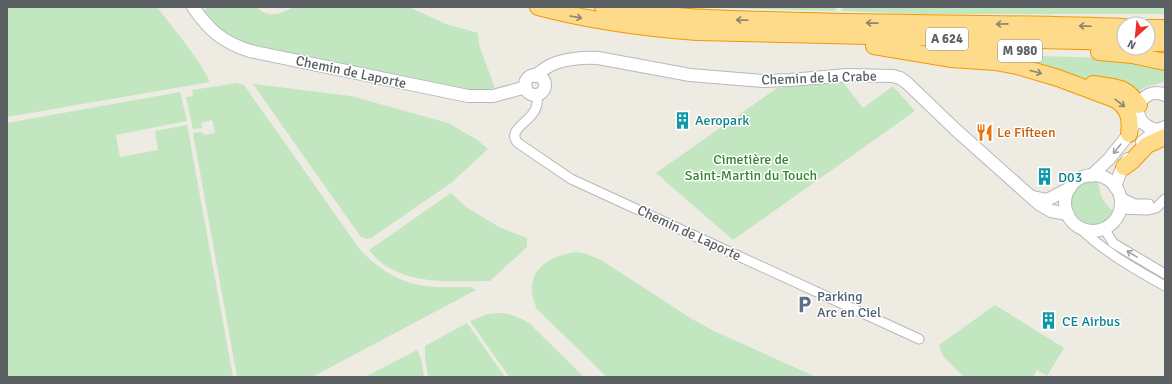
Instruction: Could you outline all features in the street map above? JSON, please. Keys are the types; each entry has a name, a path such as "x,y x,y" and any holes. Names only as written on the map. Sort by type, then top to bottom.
{"highway":[{"name":"A 624","path":"538,7 569,15 645,28 697,32 770,35 1116,42"},
{"name":"A 624","path":"603,7 667,16 741,20 976,25 1041,24 1116,27"},
{"name":"M 980","path":"770,35 807,42 874,46 963,50 1106,52 1142,56 1165,62"},
{"path":"874,46 952,59 1000,63 1058,78 1124,89 1130,93 1139,110"},
{"path":"1058,78 1114,99 1122,104 1130,118 1128,134"},
{"path":"1124,167 1163,131"}],"street":[{"name":"Chemin de Laporte","path":"193,7 206,26 219,37 228,43 250,51 468,96 493,96 526,87"},
{"name":"Chemin de la Crabe","path":"540,79 562,62 575,59 598,58 690,75 763,81 847,75 893,76 900,78 907,83 1039,204 1050,211 1068,214"},
{"path":"537,94 530,93 526,87 526,82 528,78 540,79"},
{"name":"Chemin de Laporte","path":"540,79 544,88 537,94 538,102 534,112 515,132 515,140 558,171 571,179 919,339"},
{"path":"1091,176 1109,159 1128,134 1147,96 1163,91"},
{"path":"1139,110 1144,125 1150,129 1163,131"},
{"path":"1070,188 1065,200 1068,214 1074,224 1084,229 1096,231 1106,227 1115,220 1120,173 1124,167"},
{"path":"1032,197 1047,200 1070,188 1079,179 1091,176 1103,178 1118,198 1130,210 1148,210 1156,208 1164,200"},
{"path":"1079,227 1094,241 1108,251 1165,286"},
{"path":"1106,227 1107,233 1113,243 1165,274"}],"green space":[{"path":"7,7 157,7 192,52 210,82 7,117"},
{"path":"208,7 257,7 265,13 275,14 284,12 293,7 409,7 446,24 478,33 479,45 495,88 468,90 245,43 227,34 212,22 204,10"},
{"path":"696,7 835,7 836,11"},
{"path":"841,7 1165,7 1165,14 924,14 842,11"},
{"path":"998,55 1115,58 1139,65 1165,67 1165,81 1140,90 1137,93 1121,83 1072,77"},
{"name":"Cimetière de Saint-Martin du Touch","path":"842,81 863,108 893,86 915,111 733,240 656,173 777,88"},
{"path":"237,83 244,85 361,251 387,272 399,279 424,286 471,287 476,290 312,377 237,377 193,133 202,132 204,135 215,133 212,120 201,123 202,128 193,129 186,97 193,96 192,90"},
{"path":"253,84 351,96 448,123 476,139 488,149 451,183 371,238 366,239 360,236"},
{"path":"180,92 187,121 116,135 120,157 158,150 155,131 187,125 233,377 7,377 7,123"},
{"path":"1091,181 1098,181 1102,198 1113,211 1105,222 1090,226 1082,224 1075,218 1071,210 1070,202 1073,193 1080,186"},
{"path":"451,193 466,207 499,227 527,238 527,247 490,281 441,281 409,276 394,270 381,262 369,250"},
{"path":"576,252 587,254 601,260 692,319 714,331 816,377 607,377 537,309 533,297 532,285 537,271 548,261 562,255"},
{"path":"995,305 1064,348 1047,376 1037,370 1033,377 964,377 943,356 939,345"},
{"path":"498,313 514,316 529,323 584,377 509,377 470,321 488,314"},
{"path":"467,323 505,377 428,377 425,346"},
{"path":"417,350 421,359 424,377 365,377"}],"place":[{"name":"Aeropark","path":"682,120"},
{"name":"Le Fifteen","path":"984,132"},
{"name":"D03","path":"1045,177"},
{"name":"Parking Arc en Ciel","path":"804,304"},
{"name":"CE Airbus","path":"1049,321"}]}
